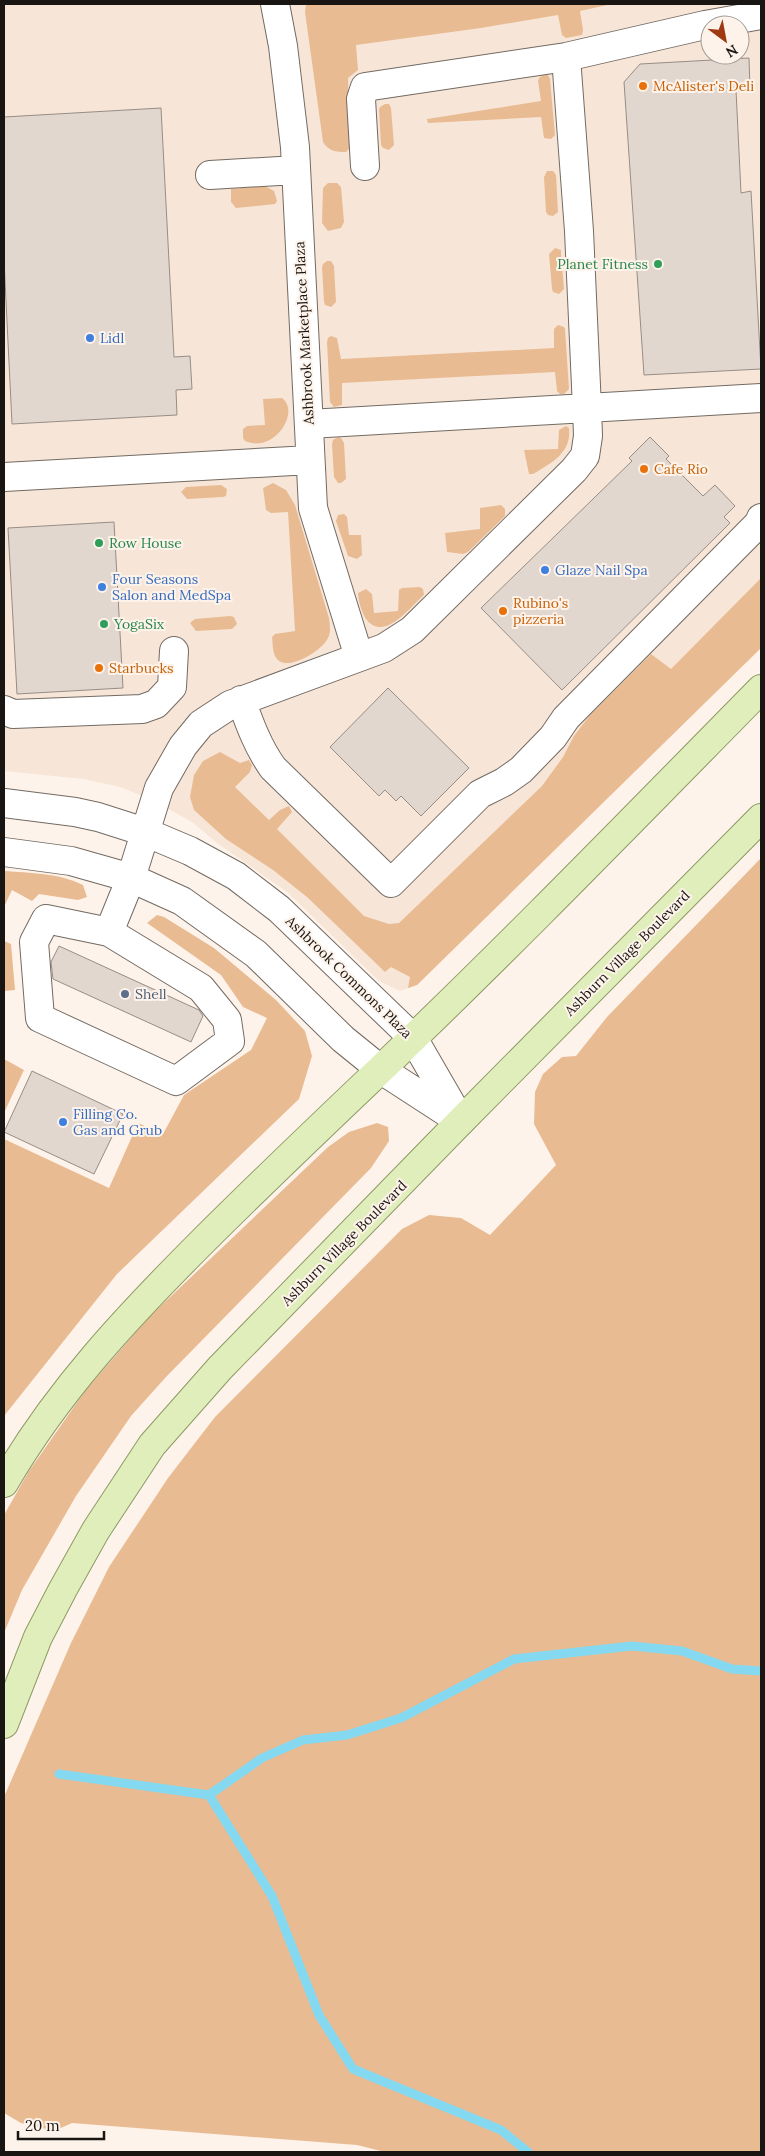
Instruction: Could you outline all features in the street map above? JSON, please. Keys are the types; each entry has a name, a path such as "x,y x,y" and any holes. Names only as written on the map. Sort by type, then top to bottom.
{"main road":[{"path":"4,1483 24,1448 78,1375 128,1316 253,1191 413,1038 761,689"},
{"name":"Ashburn Village Boulevard","path":"4,1724 38,1637 59,1597 96,1530 152,1445 220,1368 761,818"}],"street":[{"name":"Ashbrook Marketplace Plaza","path":"275,4 283,46 296,170 313,508 359,657"},
{"path":"365,166 361,99 365,87 566,57 705,25 761,15"},
{"path":"109,932 131,878 159,788 183,746 201,724 241,700 384,648 403,638 420,624 574,470 585,456 588,436 579,231 566,57"},
{"path":"210,175 296,170"},
{"path":"309,424 761,398"},
{"path":"4,473 310,460"},
{"path":"241,700 252,730 273,768 391,883 480,794 521,770 553,737 566,718 759,523 761,518"},
{"path":"4,710 13,714 142,708 156,704 172,687 174,651"},
{"name":"Ashbrook Commons Plaza","path":"4,803 75,812 145,832 190,850 236,876 279,909 413,1038 461,1121"},
{"path":"4,852 71,861 131,878 182,901 256,954 343,1039 380,1069 461,1121"},
{"path":"46,919 109,932 201,988 227,1020 230,1040 176,1081 40,1018 34,942 46,919"}],"shaded area":[{"path":"4,4 761,4 761,648 417,985 400,991 379,981 287,892 217,843 192,822 152,800 120,787 83,779 4,771"},
{"path":"306,4 612,4 580,11 582,35 566,38 562,35 558,15 481,28 356,45 358,70 348,78 350,148 346,152 339,152 327,147 323,142 305,12"},
{"path":"544,74 548,75 550,79 555,135 551,139 544,138 541,117 428,123 427,119 541,101 538,81"},
{"path":"385,104 389,104 391,108 394,145 389,150 381,145 379,110"},
{"path":"547,171 553,171 556,175 558,212 553,216 548,215 546,212 544,177"},
{"path":"328,183 337,183 341,187 344,222 341,228 328,231 322,223 323,188"},
{"path":"265,186 274,191 277,201 275,204 236,208 231,202 231,189"},
{"path":"555,248 561,250 564,289 559,294 553,292 552,289 549,254"},
{"path":"327,261 331,261 334,266 336,302 331,307 325,305 324,302 322,267"},
{"path":"558,325 565,329 569,389 564,394 560,394 557,391 555,372 342,383 342,405 334,407 330,402 327,342 331,336 337,338 341,359 554,348 554,329"},
{"path":"282,398 287,404 288,412 282,430 266,442 245,441 243,429 247,426 265,425 263,399"},
{"path":"566,426 569,428 569,437 564,451 547,466 533,474 529,474 524,450 558,449 559,430"},
{"path":"338,437 344,443 346,479 341,483 338,483 334,477 332,444 333,440"},
{"path":"273,483 286,490 295,505 330,623 328,638 320,648 305,658 290,663 283,663 278,660 275,655 272,637 275,634 295,631 288,512 271,513 266,510 263,488"},
{"path":"221,485 227,489 226,496 223,497 187,499 181,492 186,487"},
{"path":"501,505 505,509 505,516 468,552 463,554 447,552 445,533 480,529 480,508"},
{"path":"344,514 347,517 349,535 361,535 362,555 357,559 348,556 336,521 338,515"},
{"path":"761,578 761,648 417,985 408,988 410,977 391,967 385,972 307,897 273,870 226,839 194,810 190,797 194,775 203,761 220,752 240,763 249,760 252,765 250,772 235,787 269,820 280,810 289,806 292,812 277,829 364,916 389,924 399,923 542,786 590,715 651,654 671,669"},
{"path":"420,587 423,589 424,595 389,625 381,627 373,625 366,619 359,603 358,593 366,589 372,594 374,613 398,611 399,590 402,588"},
{"path":"234,617 237,624 232,629 196,631 190,623 195,619"},
{"path":"761,858 761,2152 385,2152 357,2145 72,2123 54,2131 21,2123 4,2113 4,1797 71,1643 109,1567 168,1478 215,1417 402,1229 429,1215 461,1218 490,1235 556,1165 534,1124 535,1092 543,1074 562,1057 576,1056 607,1017"},
{"path":"4,871 44,874 74,881 83,885 87,897 78,900 39,894 32,901 12,890 4,907"},
{"path":"157,915 164,917 214,948 276,1000 305,1031 312,1056 299,1099 117,1274 4,1416 4,1139 109,1188 138,1123 163,1134 184,1095 251,1050 267,1018 243,1007 221,975 147,923"},
{"path":"4,941 11,944 15,990 4,991"},
{"path":"4,1059 24,1070 4,1113"},
{"path":"377,1123 388,1127 389,1141 371,1168 166,1377 131,1416 76,1496 22,1590 4,1633 4,1515 29,1471 85,1391 148,1318 328,1147 349,1132"}],"building":[{"path":"700,61 700,65 749,65 750,89 736,90 741,193 751,191 761,369 644,375 624,82 640,64"},
{"name":"Lidl","path":"161,108 174,357 190,356 192,389 176,390 177,415 12,424 4,260 4,117"},
{"path":"650,437 669,456 666,459 703,496 715,485 735,506 724,517 730,523 562,690 481,608 632,461 629,458"},
{"path":"114,522 123,688 17,694 8,528"},
{"path":"388,688 469,768 421,816 401,796 396,801 385,790 379,796 330,747"},
{"name":"Shell","path":"59,946 199,1010 203,1016 191,1042 53,979 51,962"},
{"name":"Filling Co. Gas and Grub","path":"32,1071 123,1114 94,1174 4,1132"}],"waterway":[{"path":"59,1774 209,1795 262,1758 303,1740 347,1735 401,1718 514,1659 632,1646 682,1651 732,1669 761,1671"},
{"path":"209,1795 272,1896 319,2015 353,2069 501,2130 528,2152"}],"place":[{"name":"McAlister's Deli","path":"643,86"},
{"name":"Planet Fitness","path":"658,264"},
{"name":"Lidl","path":"90,338"},
{"name":"Cafe Rio","path":"644,469"},
{"name":"Row House","path":"99,543"},
{"name":"Glaze Nail Spa","path":"545,570"},
{"name":"Four Seasons Salon and MedSpa","path":"102,587"},
{"name":"Rubino's pizzeria","path":"503,611"},
{"name":"YogaSix","path":"104,624"},
{"name":"Starbucks","path":"99,668"},
{"name":"Shell","path":"125,994"},
{"name":"Filling Co. Gas and Grub","path":"63,1122"}]}
